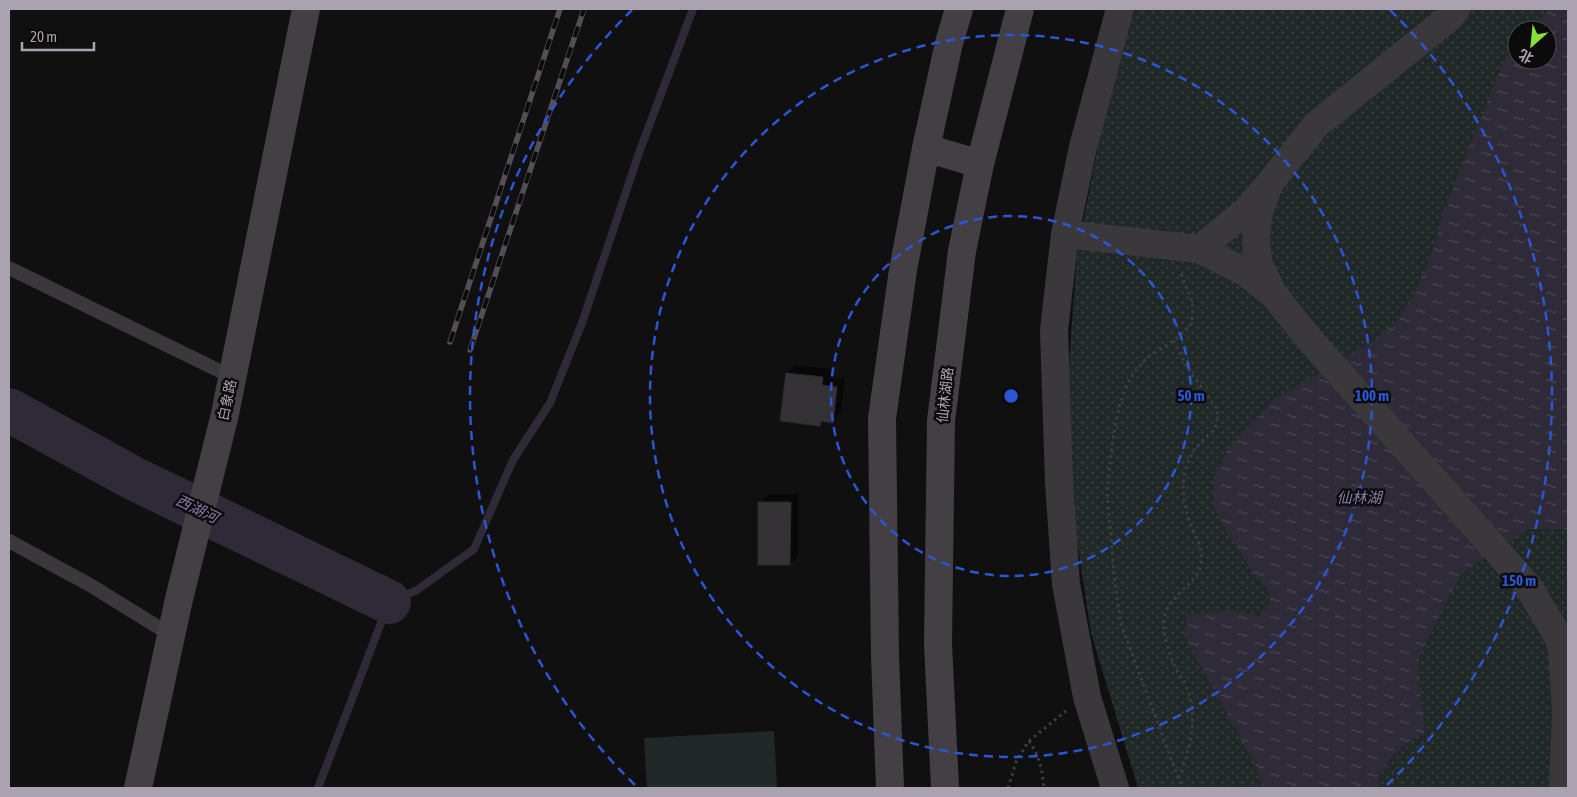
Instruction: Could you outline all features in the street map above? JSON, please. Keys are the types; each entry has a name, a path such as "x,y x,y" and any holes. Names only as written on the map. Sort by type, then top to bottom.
{"main road":[{"name":"白象路","path":"138,788 179,599 232,377 306,9"},
{"path":"890,788 885,656 882,418 903,270 926,148 949,43 959,9"},
{"name":"仙林湖路","path":"946,788 938,644 941,421 962,251 980,164 1020,9"},
{"path":"926,148 980,164"}],"street":[{"path":"1115,788 1087,697 1066,584 1059,482 1054,330 1065,234 1083,147 1120,9"},
{"path":"1187,248 1247,210 1316,124 1450,17 1456,9"},
{"path":"1269,184 1258,216 1256,243 1259,265 1274,295 1310,340 1528,586 1556,633 1562,648 1566,711 1563,788"},
{"path":"1065,234 1187,248 1245,272 1274,295"}],"lane":[{"path":"9,268 232,377"},
{"path":"9,541 90,585 171,634"}],"path":[{"path":"1182,788 1121,624 1115,584 1107,492 1112,445 1127,384 1136,369 1148,357 1174,341 1190,326 1193,316 1192,300 1178,264 1187,248"},
{"path":"1174,341 1190,372 1218,410 1215,429 1202,441 1189,459 1184,478 1184,504 1203,558 1200,570 1190,583 1176,595 1166,611 1164,624 1167,642 1175,667 1188,690 1193,710 1187,758 1178,780"},
{"path":"1008,788 1017,759 1029,740 1064,712 1087,697"},
{"path":"1029,740 1038,754 1042,768 1044,788"}],"shaded area":[{"path":"1135,9 1568,9 1568,788 1138,788 1091,633 1071,500 1068,377 1077,254 1102,125"},
{"path":"774,731 777,788 647,788 644,738"}],"water":[{"name":"仙林湖","path":"1550,9 1568,9 1568,531 1565,529 1528,529 1461,574 1419,657 1425,731 1395,753 1379,775 1379,788 1263,788 1254,762 1184,636 1187,615 1228,610 1259,616 1270,605 1270,592 1252,571 1214,508 1214,476 1228,448 1276,398 1373,341 1397,321 1415,292 1433,251 1443,212 1503,63 1507,58 1507,70 1557,70 1557,20 1539,20"}],"building":[{"path":"786,373 823,377 822,385 837,387 833,423 821,421 820,426 780,421"},
{"path":"758,502 791,502 790,565 758,565"}],"waterway":[{"path":"318,788 389,602 417,590 474,549 513,460 550,403 582,323 640,150 693,9"},
{"name":"西湖河","path":"9,410 133,478 389,602"}],"railway":[{"path":"450,342 560,9"},
{"path":"470,350 584,9"}]}
